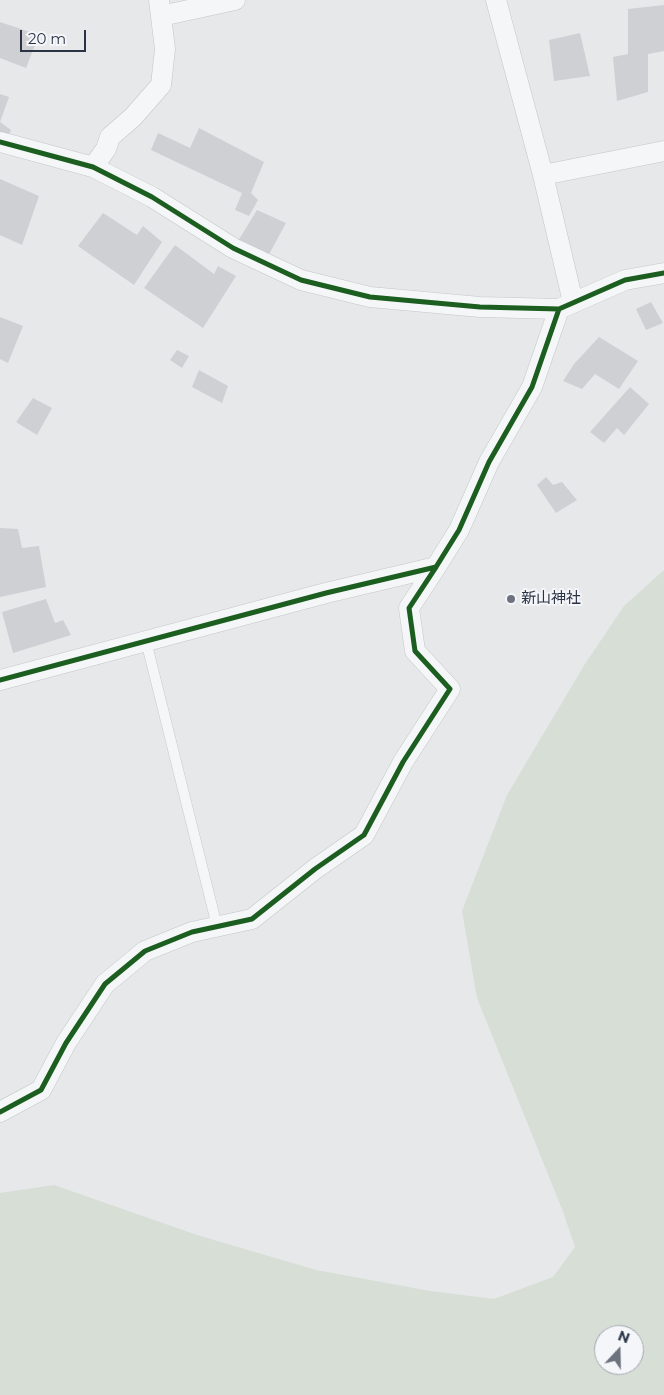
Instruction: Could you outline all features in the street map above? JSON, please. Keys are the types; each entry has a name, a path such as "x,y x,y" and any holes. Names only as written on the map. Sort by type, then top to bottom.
{"street":[{"path":"93,168 106,149 110,137 133,116 161,85 165,50 160,8 235,0"},
{"path":"0,1112 41,1090 66,1043 105,984 145,951 192,932 252,919 315,869 364,835 403,762 450,689 415,651 409,608 459,530 489,462 532,388 566,305 543,175 496,0"},
{"path":"0,142 93,168 152,198 233,248 301,280 370,297 480,307 566,305 625,280 664,273"},
{"path":"543,175 664,151"},
{"path":"0,680 326,593 436,567"}],"lane":[{"path":"146,641 217,926"}],"shaded area":[{"path":"664,570 664,1395 0,1395 0,1193 54,1185 197,1235 316,1270 430,1291 494,1299 553,1277 575,1247 562,1209 477,998 462,911 507,795 585,664 624,606"}],"building":[{"path":"664,5 664,51 648,54 648,92 617,101 613,57 628,54 628,9"},
{"path":"0,22 39,35 26,68 0,58"},
{"path":"580,33 590,76 554,81 549,40"},
{"path":"0,94 9,97 0,122"},
{"path":"0,122 11,130 8,137 0,134"},
{"path":"199,128 264,162 251,193 258,200 249,216 235,210 242,193 151,150 158,133 190,148"},
{"path":"0,179 39,196 22,245 0,235"},
{"path":"257,210 286,223 267,258 238,241"},
{"path":"103,213 137,235 143,226 162,242 134,285 78,246"},
{"path":"175,245 214,274 218,266 236,276 203,328 144,288"},
{"path":"651,302 663,323 646,330 636,309"},
{"path":"0,317 23,326 8,363 0,359"},
{"path":"599,337 638,361 619,389 595,374 582,389 563,381 574,364"},
{"path":"177,350 189,356 182,368 170,360"},
{"path":"199,370 228,386 222,403 192,387"},
{"path":"630,387 649,404 624,435 617,428 604,443 590,432"},
{"path":"33,398 52,408 37,435 16,422"},
{"path":"546,477 553,485 562,482 577,500 556,513 537,485"},
{"path":"0,528 18,529 22,548 39,546 46,587 0,597"},
{"path":"46,599 55,623 63,620 71,635 13,653 2,612"}],"cycle path":[{"path":"0,142 93,167 152,197 233,248 301,280 370,297 480,307 559,309 625,280 664,273"},
{"path":"0,680 326,593 436,567 459,530 489,462 532,387 559,309"},
{"path":"0,1112 41,1090 66,1043 105,984 145,951 192,932 252,919 315,869 364,835 403,762 450,689 415,651 409,608 436,567"}],"place":[{"name":"新山神社","path":"511,599"}]}
